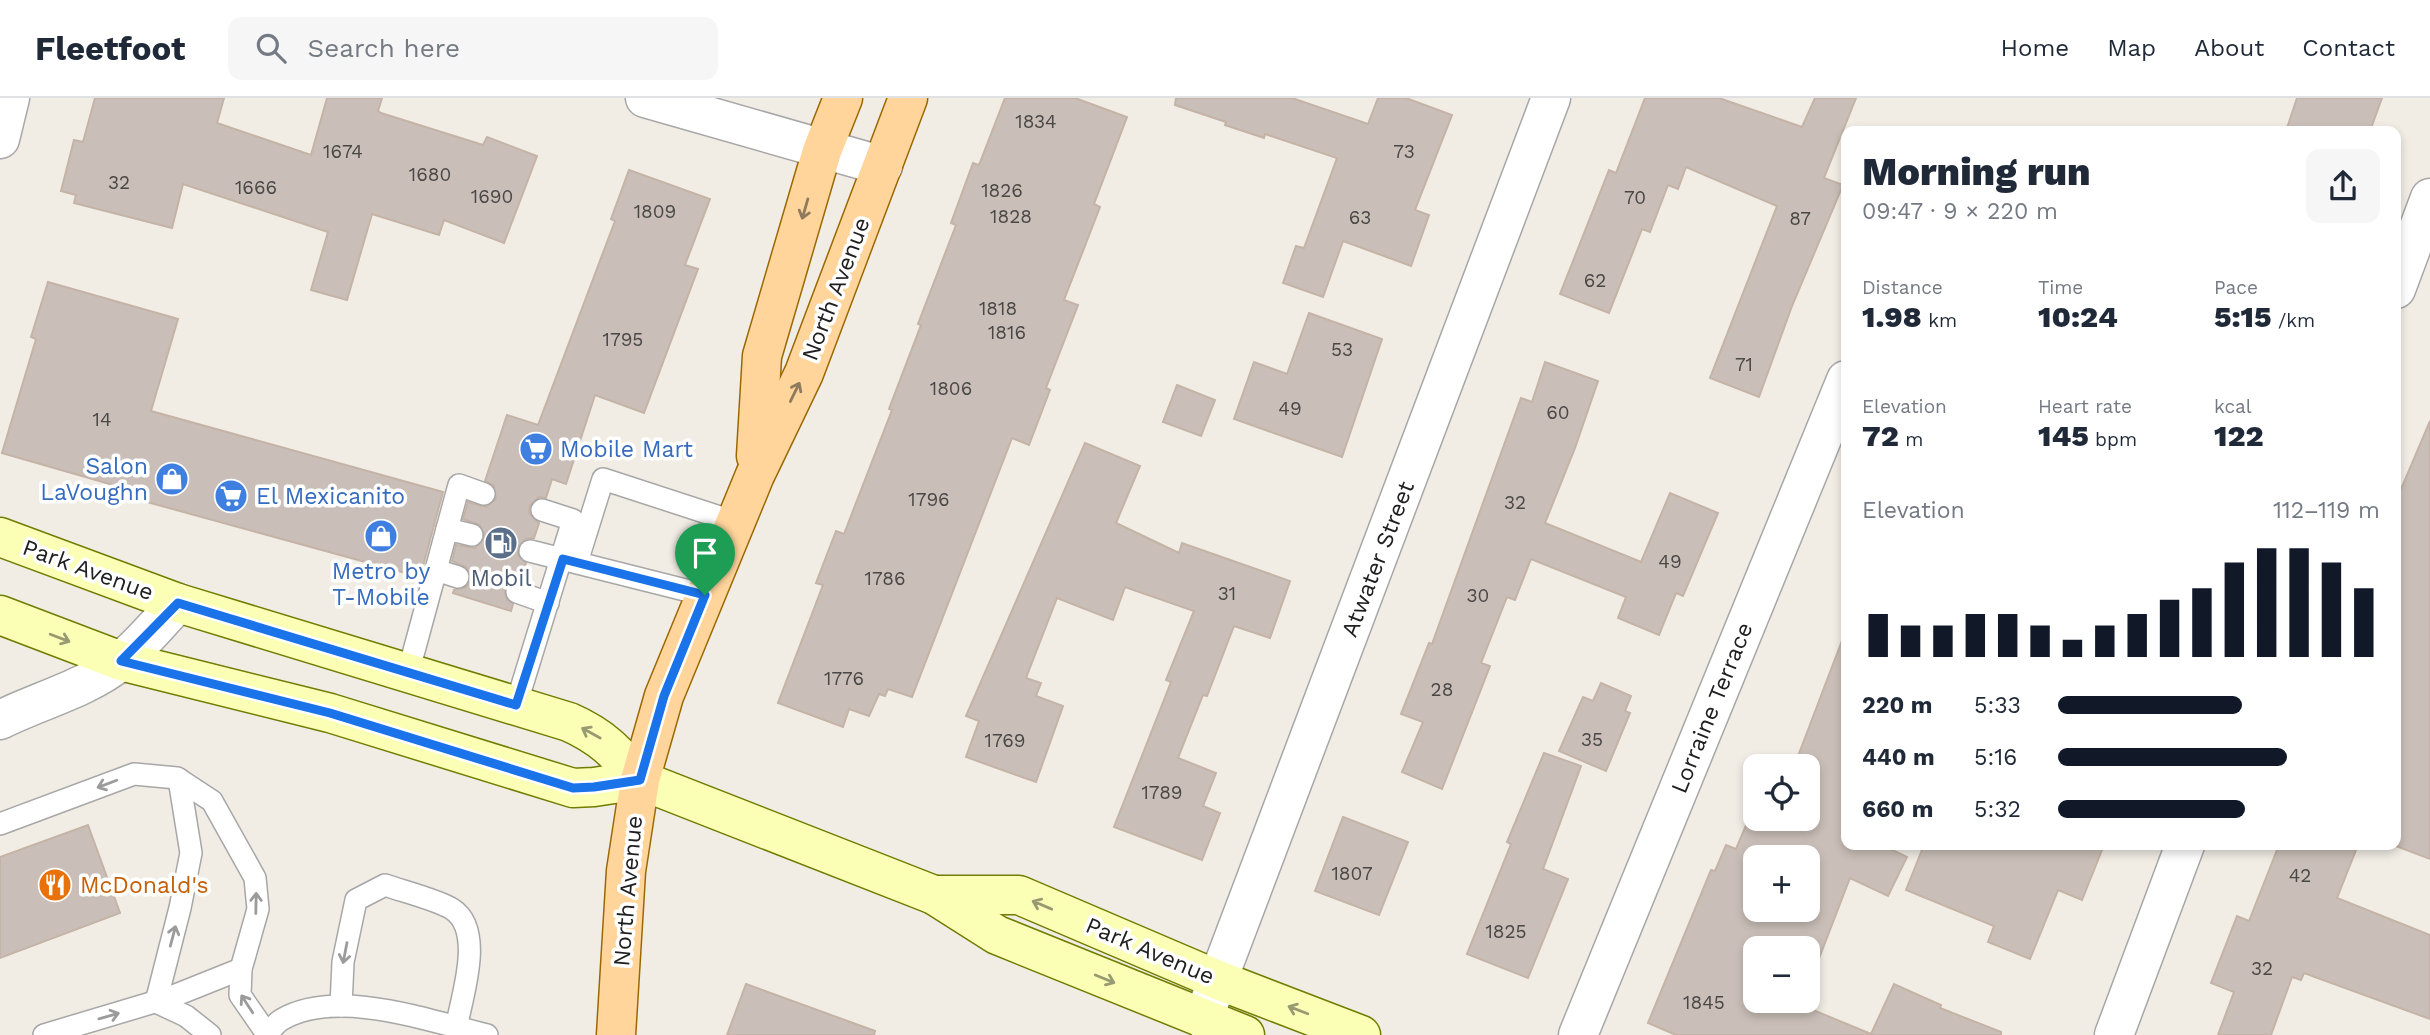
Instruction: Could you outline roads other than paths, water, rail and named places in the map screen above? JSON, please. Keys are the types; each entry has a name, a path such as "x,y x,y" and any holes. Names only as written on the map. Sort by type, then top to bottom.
{"main road":[{"name":"North Avenue","path":"755,475 762,356 822,150 843,98"},
{"name":"North Avenue","path":"616,1035 625,871 640,780 664,696 755,475 804,373 908,98"},
{"name":"Park Avenue","path":"0,537 178,603 516,705 592,732 610,745 640,780 934,895 997,935 1245,1035"},
{"path":"0,615 121,661 330,713 573,788 640,780"},
{"name":"Park Avenue","path":"934,895 1019,895 1218,980 1362,1035"}],"street":[{"path":"0,139 10,98"},
{"path":"645,98 883,166"},
{"name":"Atwater Street","path":"1203,1019 1551,98"},
{"path":"2401,276 2430,198"},
{"name":"Lorraine Terrace","path":"1578,1035 1841,392"},
{"path":"0,720 42,700 70,692 121,661 178,603"},
{"path":"2113,1035 2183,850"}],"lane":[{"path":"516,705 548,603 570,561 603,479 735,522"},
{"path":"408,673 458,485 484,494"},
{"path":"542,510 573,520 570,561"},
{"path":"447,529 472,535"},
{"path":"530,551 705,595"},
{"path":"436,570 458,577"},
{"path":"517,593 548,603"},
{"path":"0,824 134,774 179,779 212,801 255,878 258,909 240,969 240,995 267,1035 281,1020 319,1007 365,1005 487,1035"},
{"path":"156,1002 191,853 179,779"},
{"path":"341,1006 343,962 356,900 384,886 453,909 467,929 471,953 456,1028"},
{"path":"44,1035 156,1002 240,969"},
{"path":"156,1002 186,1016 210,1035"}],"place":[{"name":"Mobile Mart","path":"536,449"},
{"name":"Salon LaVoughn","path":"172,479"},
{"name":"El Mexicanito","path":"231,496"},
{"name":"Metro by T-Mobile","path":"381,536"},
{"name":"Mobil","path":"501,543"},
{"name":"McDonald's","path":"55,885"}]}
